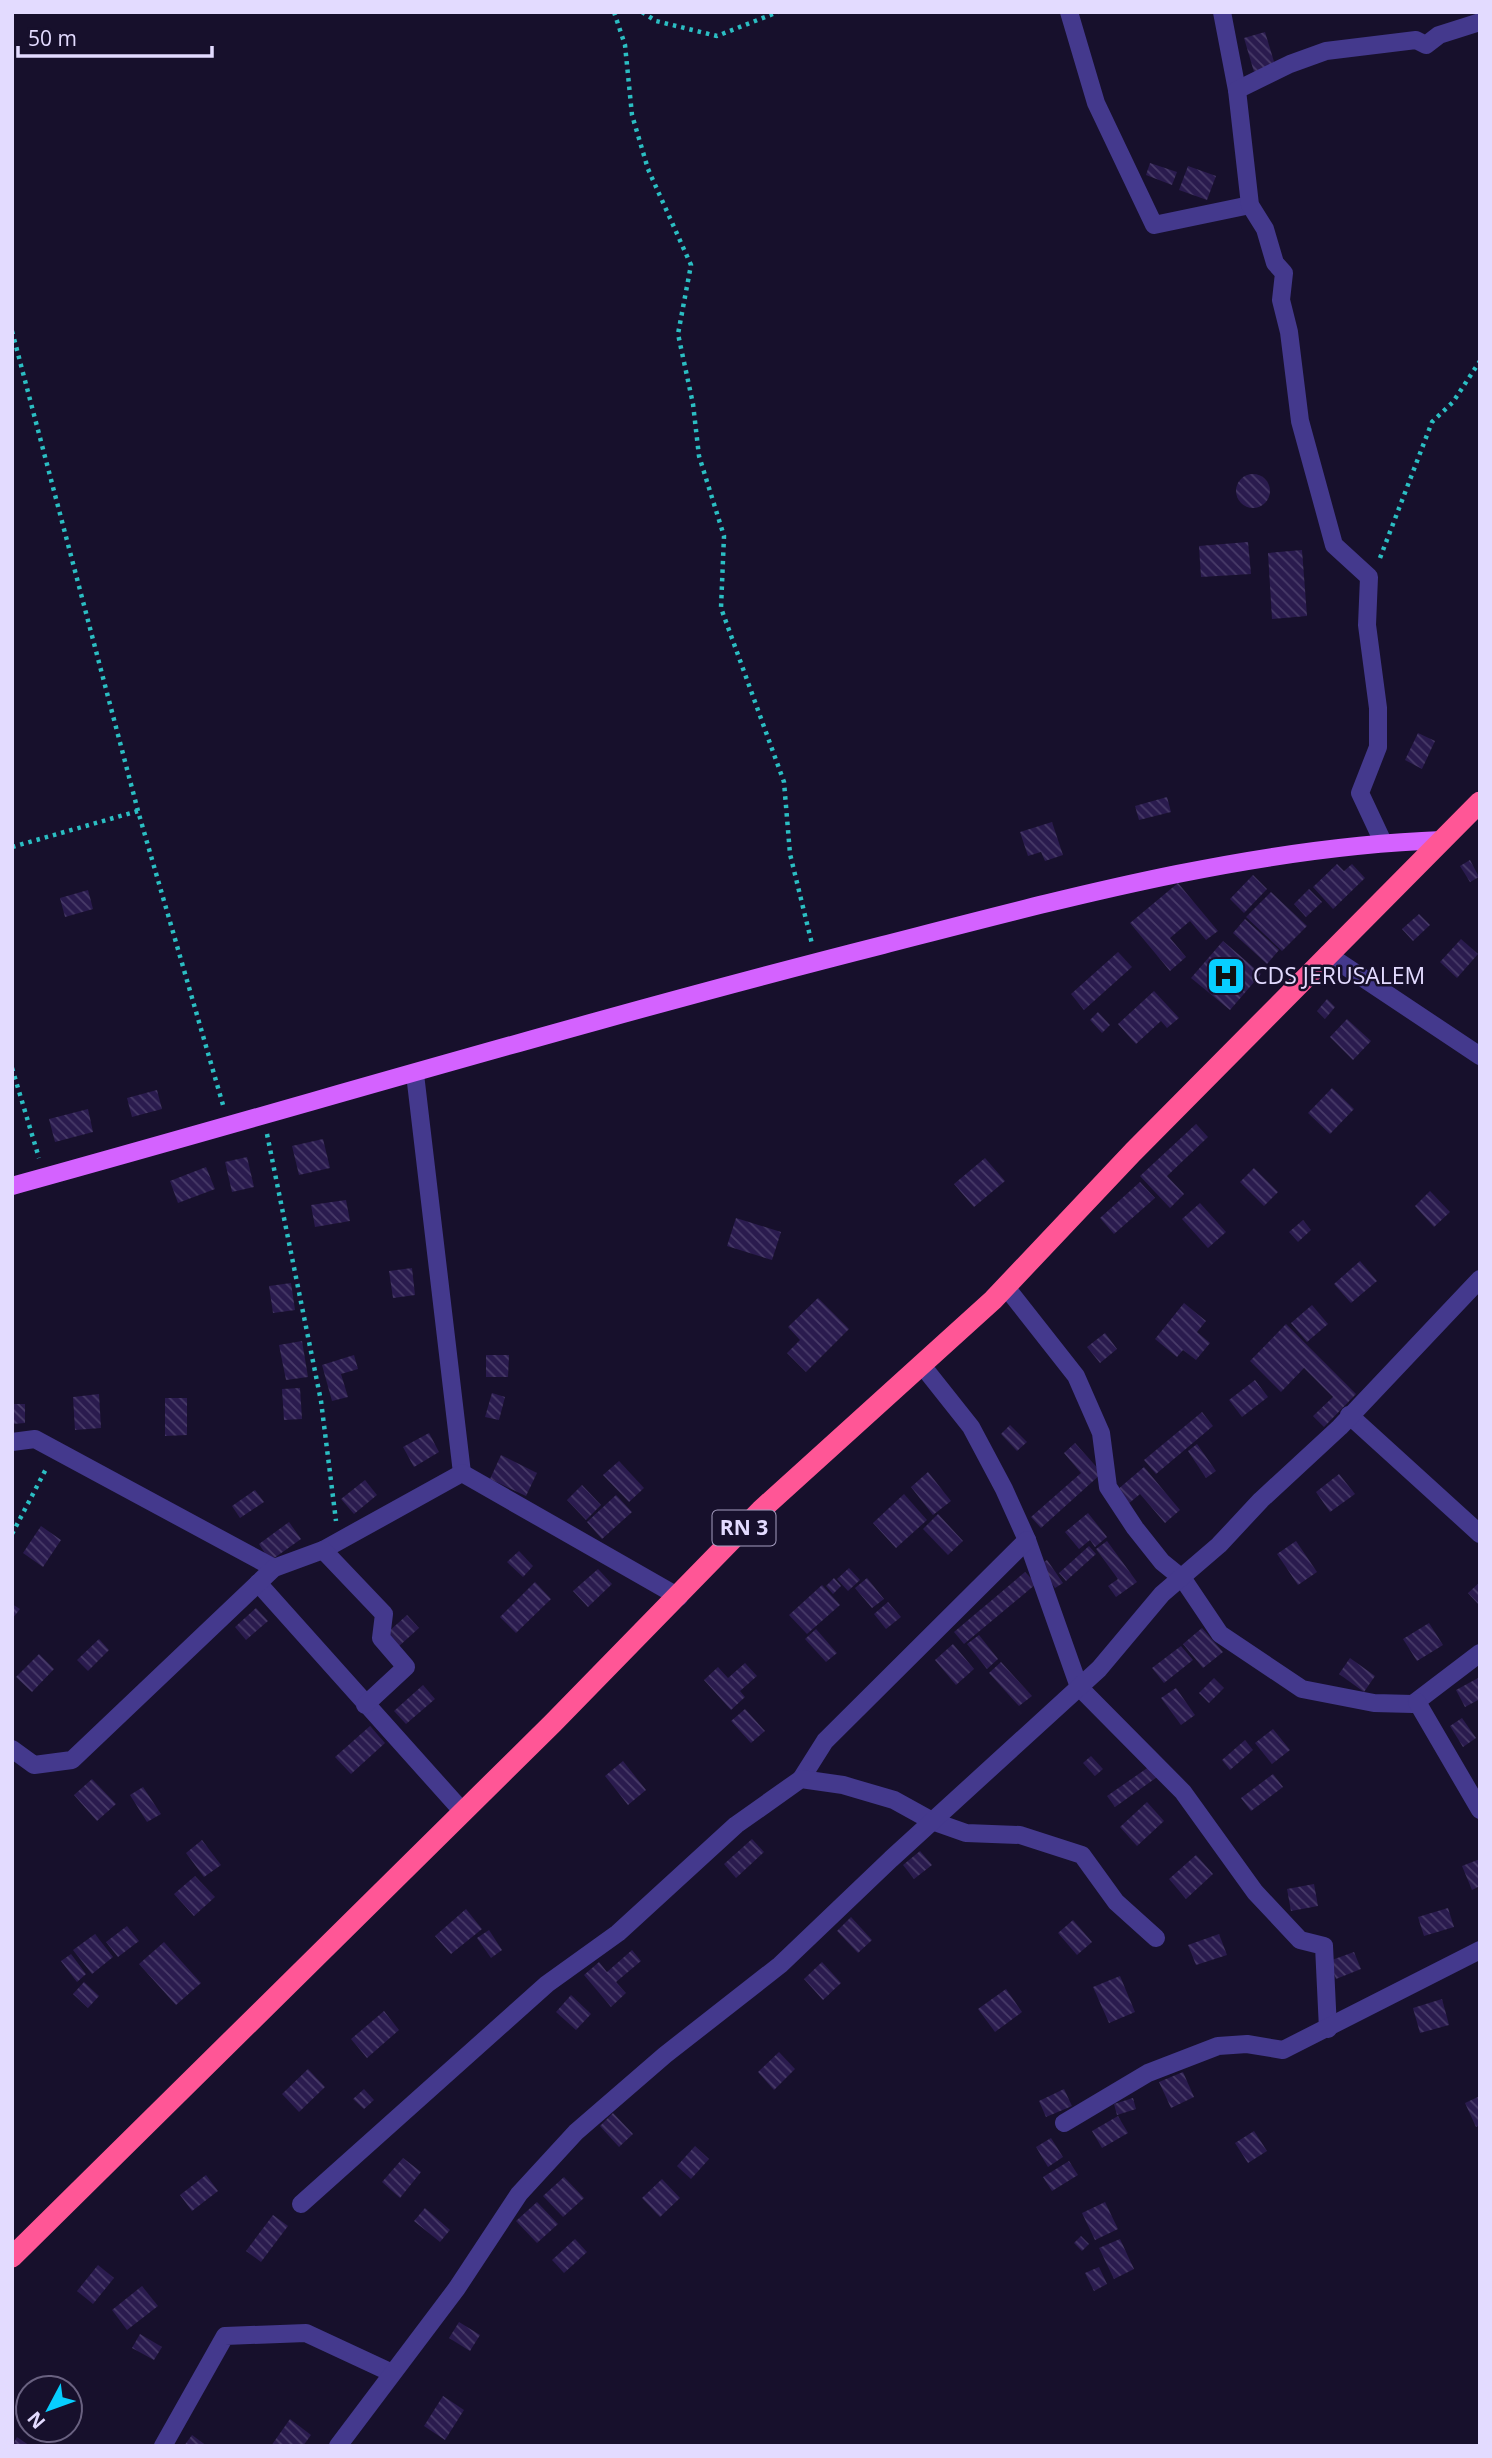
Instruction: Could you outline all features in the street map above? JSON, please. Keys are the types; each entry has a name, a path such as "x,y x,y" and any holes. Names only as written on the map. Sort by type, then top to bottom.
{"highway":[{"name":"RN 3","path":"12,2257 679,1597 771,1500 1006,1287 1327,954 1480,802"}],"main road":[{"path":"12,1186 817,962 1063,899 1256,860 1383,842 1442,840"}],"street":[{"path":"1069,12 1096,103 1154,225 1250,205"},
{"path":"1222,12 1237,90 1250,205 1265,229 1275,263 1283,273 1281,300 1289,332 1300,421 1334,545 1369,577 1367,625 1378,708 1378,747 1360,793 1383,842"},
{"path":"1237,90 1290,64 1326,51 1416,40 1426,45 1439,35 1480,22"},
{"path":"1327,954 1480,1056"},
{"path":"415,1074 462,1473"},
{"path":"338,2446 457,2288 519,2194 576,2132 665,2055 780,1965 932,1821 1099,1669 1162,1594 1183,1579 1349,1415 1480,1279"},
{"path":"1006,1287 1076,1377 1101,1433 1108,1486 1135,1528 1162,1562 1183,1579 1220,1634 1302,1689 1374,1703 1417,1702 1480,1653"},
{"path":"921,1364 971,1427 1027,1540 1079,1687 1183,1792 1255,1892 1300,1940 1324,1946 1328,2029"},
{"path":"1349,1415 1480,1534"},
{"path":"12,1442 35,1439 274,1568"},
{"path":"12,1749 34,1765 72,1760 274,1568 331,1546 462,1473"},
{"path":"462,1473 679,1597"},
{"path":"302,2204 547,1984 618,1933 736,1825 801,1779 825,1741 1027,1540"},
{"path":"331,1546 384,1614 381,1638 406,1667 365,1705"},
{"path":"258,1583 463,1812"},
{"path":"1417,1702 1480,1810"},
{"path":"801,1779 843,1785 894,1800 932,1821 966,1833 1020,1835 1082,1855 1116,1902 1156,1938"},
{"path":"1064,2123 1148,2073 1217,2046 1247,2045 1283,2050 1480,1950"},
{"path":"163,2446 225,2336 306,2333 392,2373"}],"path":[{"path":"614,12 625,46 632,115 642,147 691,265 678,334 693,404 699,456 724,536 721,608 784,782 790,854 817,962"},
{"path":"642,12 656,21 717,36 778,12"},
{"path":"12,331 138,811 229,1126"},
{"path":"1369,577 1385,548 1399,502 1413,477 1432,422 1453,402 1480,361"},
{"path":"12,847 138,811"},
{"path":"12,1068 45,1177"},
{"path":"264,1116 321,1401 331,1546"},
{"path":"12,1534 56,1450"}],"building":[{"path":"1265,32 1275,65 1254,72 1244,38"},
{"path":"1150,163 1177,172 1172,185 1146,175"},
{"path":"1188,166 1216,176 1207,200 1179,190"},
{"path":"1253,474 1265,479 1270,491 1265,503 1253,508 1241,503 1236,491 1241,479"},
{"path":"1248,542 1251,574 1201,577 1199,546"},
{"path":"1302,550 1307,616 1272,619 1268,553"},
{"path":"1418,733 1435,741 1422,769 1405,760"},
{"path":"1167,797 1171,812 1139,820 1135,806"},
{"path":"1052,822 1063,855 1045,861 1041,852 1028,856 1020,832"},
{"path":"1470,860 1479,877 1470,882 1460,866"},
{"path":"1337,864 1344,871 1352,864 1365,878 1333,909 1313,887"},
{"path":"1253,875 1267,889 1244,913 1230,899"},
{"path":"1178,883 1218,931 1206,940 1190,921 1170,938 1186,957 1170,971 1130,923"},
{"path":"1309,889 1322,902 1306,917 1294,904"},
{"path":"88,890 93,909 65,917 60,898"},
{"path":"1271,892 1307,926 1282,951 1246,917"},
{"path":"1419,914 1430,925 1413,941 1402,929"},
{"path":"1245,919 1279,950 1267,964 1233,933"},
{"path":"1461,939 1478,954 1457,978 1440,962"},
{"name":"CDS JERUSALEM","path":"1223,941 1261,974 1230,1010 1191,978"},
{"path":"1118,952 1132,967 1084,1010 1071,994"},
{"path":"1154,991 1179,1018 1167,1028 1161,1021 1136,1044 1118,1024"},
{"path":"1327,999 1335,1007 1325,1019 1317,1011"},
{"path":"1098,1012 1110,1025 1102,1033 1090,1020"},
{"path":"1347,1019 1371,1041 1353,1060 1330,1037"},
{"path":"1332,1088 1354,1109 1330,1134 1308,1113"},
{"path":"157,1090 162,1109 132,1117 127,1098"},
{"path":"88,1109 93,1132 55,1142 49,1119"},
{"path":"1196,1124 1208,1137 1167,1176 1184,1194 1170,1208 1140,1176"},
{"path":"323,1139 330,1168 299,1175 292,1146"},
{"path":"247,1157 254,1187 232,1192 225,1162"},
{"path":"985,1158 1005,1181 974,1207 954,1184"},
{"path":"206,1167 215,1189 178,1203 170,1181"},
{"path":"1254,1168 1278,1192 1264,1206 1240,1182"},
{"path":"1140,1182 1155,1198 1114,1234 1100,1218"},
{"path":"1430,1191 1450,1212 1434,1227 1415,1206"},
{"path":"346,1200 350,1221 315,1227 311,1205"},
{"path":"1200,1203 1226,1232 1208,1248 1182,1219"},
{"path":"736,1218 781,1232 772,1260 727,1246"},
{"path":"1303,1220 1311,1230 1298,1242 1289,1232"},
{"path":"1360,1261 1377,1281 1351,1303 1334,1284"},
{"path":"412,1268 415,1295 393,1298 389,1271"},
{"path":"291,1283 295,1310 273,1313 269,1286"},
{"path":"818,1298 849,1329 806,1372 787,1353 800,1340 788,1327"},
{"path":"1184,1303 1206,1321 1197,1332 1210,1343 1196,1360 1183,1350 1177,1357 1155,1339"},
{"path":"1312,1305 1328,1324 1307,1342 1291,1323"},
{"path":"1286,1324 1356,1394 1324,1427 1313,1416 1333,1397 1304,1368 1281,1392 1250,1361"},
{"path":"1105,1333 1117,1349 1100,1363 1087,1347"},
{"path":"302,1341 308,1377 286,1380 279,1345"},
{"path":"354,1355 358,1369 341,1374 348,1397 332,1401 322,1365"},
{"path":"486,1355 509,1355 508,1377 486,1377"},
{"path":"1255,1380 1268,1397 1242,1417 1229,1400"},
{"path":"300,1388 302,1419 284,1420 282,1389"},
{"path":"492,1393 505,1397 499,1420 485,1417"},
{"path":"99,1394 101,1428 75,1430 73,1397"},
{"path":"165,1398 187,1398 187,1435 165,1436"},
{"path":"12,1404 25,1404 25,1423 12,1424"},
{"path":"1202,1412 1213,1426 1156,1474 1144,1460"},
{"path":"1010,1425 1027,1442 1017,1451 1001,1434"},
{"path":"429,1433 439,1452 414,1467 403,1447"},
{"path":"1075,1443 1102,1473 1041,1528 1031,1517 1081,1473 1064,1453"},
{"path":"1197,1444 1216,1471 1206,1478 1188,1451"},
{"path":"501,1455 537,1473 526,1496 490,1479"},
{"path":"619,1461 644,1488 629,1502 603,1475"},
{"path":"1144,1467 1180,1510 1165,1523 1140,1494 1121,1510 1110,1496"},
{"path":"928,1472 951,1501 933,1515 911,1487"},
{"path":"1339,1474 1355,1494 1330,1512 1316,1492"},
{"path":"365,1480 377,1495 354,1514 341,1499"},
{"path":"582,1485 601,1505 586,1520 567,1500"},
{"path":"255,1490 264,1502 240,1518 232,1506"},
{"path":"904,1494 927,1520 896,1548 873,1523"},
{"path":"616,1495 632,1512 602,1539 587,1522"},
{"path":"1088,1513 1107,1537 1095,1547 1090,1540 1079,1549 1065,1532"},
{"path":"938,1514 963,1541 948,1555 923,1529"},
{"path":"289,1522 301,1539 270,1561 259,1544"},
{"path":"41,1526 61,1540 43,1567 23,1553"},
{"path":"1107,1541 1137,1582 1116,1597 1108,1586 1118,1579 1096,1549"},
{"path":"1296,1541 1317,1572 1298,1585 1277,1554"},
{"path":"1089,1546 1096,1554 1066,1581 1059,1573"},
{"path":"519,1551 533,1566 523,1577 507,1562"},
{"path":"1047,1560 1063,1583 1055,1588 1039,1565"},
{"path":"849,1568 860,1580 848,1591 837,1579"},
{"path":"598,1569 612,1584 588,1607 573,1591"},
{"path":"1025,1572 1036,1584 964,1644 954,1632"},
{"path":"834,1578 841,1586 833,1594 826,1586"},
{"path":"867,1578 884,1599 872,1608 855,1588"},
{"path":"535,1582 551,1599 516,1633 500,1617"},
{"path":"1480,1582 1480,1606 1468,1593"},
{"path":"822,1585 840,1605 807,1634 789,1615"},
{"path":"888,1602 901,1617 886,1629 874,1614"},
{"path":"12,1604 20,1609 12,1619"},
{"path":"256,1608 268,1621 246,1640 235,1627"},
{"path":"407,1615 419,1628 398,1647 387,1633"},
{"path":"1429,1623 1443,1645 1417,1661 1403,1639"},
{"path":"1202,1628 1223,1652 1203,1668 1183,1644"},
{"path":"816,1629 837,1653 826,1662 805,1639"},
{"path":"979,1635 998,1659 987,1669 967,1644"},
{"path":"99,1639 109,1650 88,1671 77,1660"},
{"path":"953,1644 974,1669 956,1685 935,1660"},
{"path":"1181,1646 1193,1660 1164,1683 1152,1668"},
{"path":"39,1654 54,1669 32,1692 16,1677"},
{"path":"1350,1658 1375,1676 1364,1692 1339,1674"},
{"path":"1001,1662 1032,1696 1019,1706 989,1673"},
{"path":"745,1663 757,1676 740,1691 745,1697 731,1710 704,1680 718,1667 728,1678"},
{"path":"1480,1677 1480,1699 1465,1707 1456,1690"},
{"path":"1214,1678 1224,1688 1209,1703 1199,1693"},
{"path":"423,1685 435,1699 406,1724 394,1711"},
{"path":"1176,1688 1195,1715 1181,1725 1161,1698"},
{"path":"745,1709 765,1731 751,1743 731,1721"},
{"path":"1462,1718 1476,1738 1463,1747 1450,1726"},
{"path":"370,1726 385,1743 351,1774 335,1757"},
{"path":"1273,1729 1290,1750 1272,1764 1255,1743"},
{"path":"1245,1740 1253,1750 1230,1770 1222,1760"},
{"path":"1091,1756 1103,1769 1095,1776 1083,1763"},
{"path":"623,1761 646,1790 628,1805 605,1776"},
{"path":"1153,1764 1160,1775 1115,1807 1107,1796"},
{"path":"1273,1774 1283,1787 1251,1811 1241,1798"},
{"path":"92,1779 116,1804 97,1821 74,1795"},
{"path":"143,1787 161,1814 147,1822 130,1795"},
{"path":"1147,1802 1164,1821 1137,1846 1120,1827"},
{"path":"752,1839 764,1852 736,1878 724,1864"},
{"path":"202,1840 221,1865 204,1877 186,1853"},
{"path":"920,1851 932,1865 914,1879 903,1865"},
{"path":"1196,1855 1213,1874 1186,1899 1169,1879"},
{"path":"1480,1859 1480,1886 1472,1890 1462,1866"},
{"path":"195,1876 215,1897 194,1916 174,1894"},
{"path":"1314,1884 1318,1906 1291,1911 1287,1889"},
{"path":"1448,1908 1454,1927 1424,1936 1418,1917"},
{"path":"466,1909 482,1929 451,1954 435,1936"},
{"path":"851,1917 872,1940 858,1953 837,1931"},
{"path":"1073,1920 1092,1942 1077,1955 1058,1933"},
{"path":"127,1926 139,1941 118,1957 106,1942"},
{"path":"489,1930 502,1950 491,1958 477,1938"},
{"path":"95,1934 113,1957 92,1974 73,1950"},
{"path":"1219,1934 1227,1955 1196,1965 1188,1945"},
{"path":"164,1942 201,1983 176,2005 139,1964"},
{"path":"632,1950 641,1961 616,1982 626,1993 611,2007 584,1975 599,1962 607,1972"},
{"path":"1354,1952 1361,1969 1336,1979 1329,1961"},
{"path":"71,1954 86,1974 77,1982 61,1961"},
{"path":"822,1962 841,1983 823,2000 804,1979"},
{"path":"1120,1976 1135,2012 1109,2023 1093,1987"},
{"path":"84,1982 99,1996 88,2008 73,1994"},
{"path":"1006,1989 1022,2012 995,2032 978,2009"},
{"path":"571,1995 591,2014 576,2030 556,2012"},
{"path":"1442,1999 1449,2025 1420,2033 1413,2008"},
{"path":"384,2011 399,2030 367,2058 351,2039"},
{"path":"779,2052 795,2069 774,2090 758,2072"},
{"path":"308,2069 325,2087 299,2112 282,2094"},
{"path":"1183,2072 1194,2097 1171,2108 1159,2082"},
{"path":"364,2089 374,2100 364,2109 353,2099"},
{"path":"1064,2089 1072,2106 1046,2117 1039,2101"},
{"path":"1480,2096 1480,2125 1476,2127 1465,2103"},
{"path":"1133,2098 1136,2109 1117,2115 1114,2104"},
{"path":"613,2113 633,2134 619,2147 600,2126"},
{"path":"1118,2116 1128,2133 1102,2148 1092,2131"},
{"path":"1254,2131 1267,2151 1248,2163 1235,2143"},
{"path":"1051,2138 1063,2157 1048,2167 1036,2147"},
{"path":"695,2146 709,2159 691,2179 677,2166"},
{"path":"403,2158 421,2172 400,2198 382,2182"},
{"path":"1069,2161 1078,2175 1052,2191 1043,2177"},
{"path":"206,2175 218,2191 192,2211 180,2195"},
{"path":"564,2177 584,2198 563,2217 543,2196"},
{"path":"662,2179 680,2198 660,2217 642,2198"},
{"path":"537,2202 558,2224 537,2243 516,2221"},
{"path":"1105,2202 1118,2229 1095,2240 1082,2213"},
{"path":"425,2208 450,2230 440,2242 414,2221"},
{"path":"273,2215 288,2226 261,2262 246,2251"},
{"path":"1081,2236 1089,2244 1082,2251 1074,2243"},
{"path":"575,2239 587,2252 564,2273 552,2260"},
{"path":"1120,2239 1134,2269 1114,2279 1099,2248"},
{"path":"98,2265 114,2278 93,2304 77,2291"},
{"path":"1099,2267 1107,2284 1094,2291 1085,2273"},
{"path":"142,2286 158,2306 127,2330 112,2310"},
{"path":"459,2322 480,2335 470,2351 449,2338"},
{"path":"140,2334 162,2347 154,2360 132,2348"},
{"path":"443,2396 464,2410 445,2440 424,2426"},
{"path":"290,2419 311,2435 303,2446 271,2446"},
{"path":"192,2435 207,2446 184,2446"},
{"path":"14,2442 30,2446 12,2446"}],"place":[{"name":"CDS JERUSALEM","path":"1226,976"}]}
